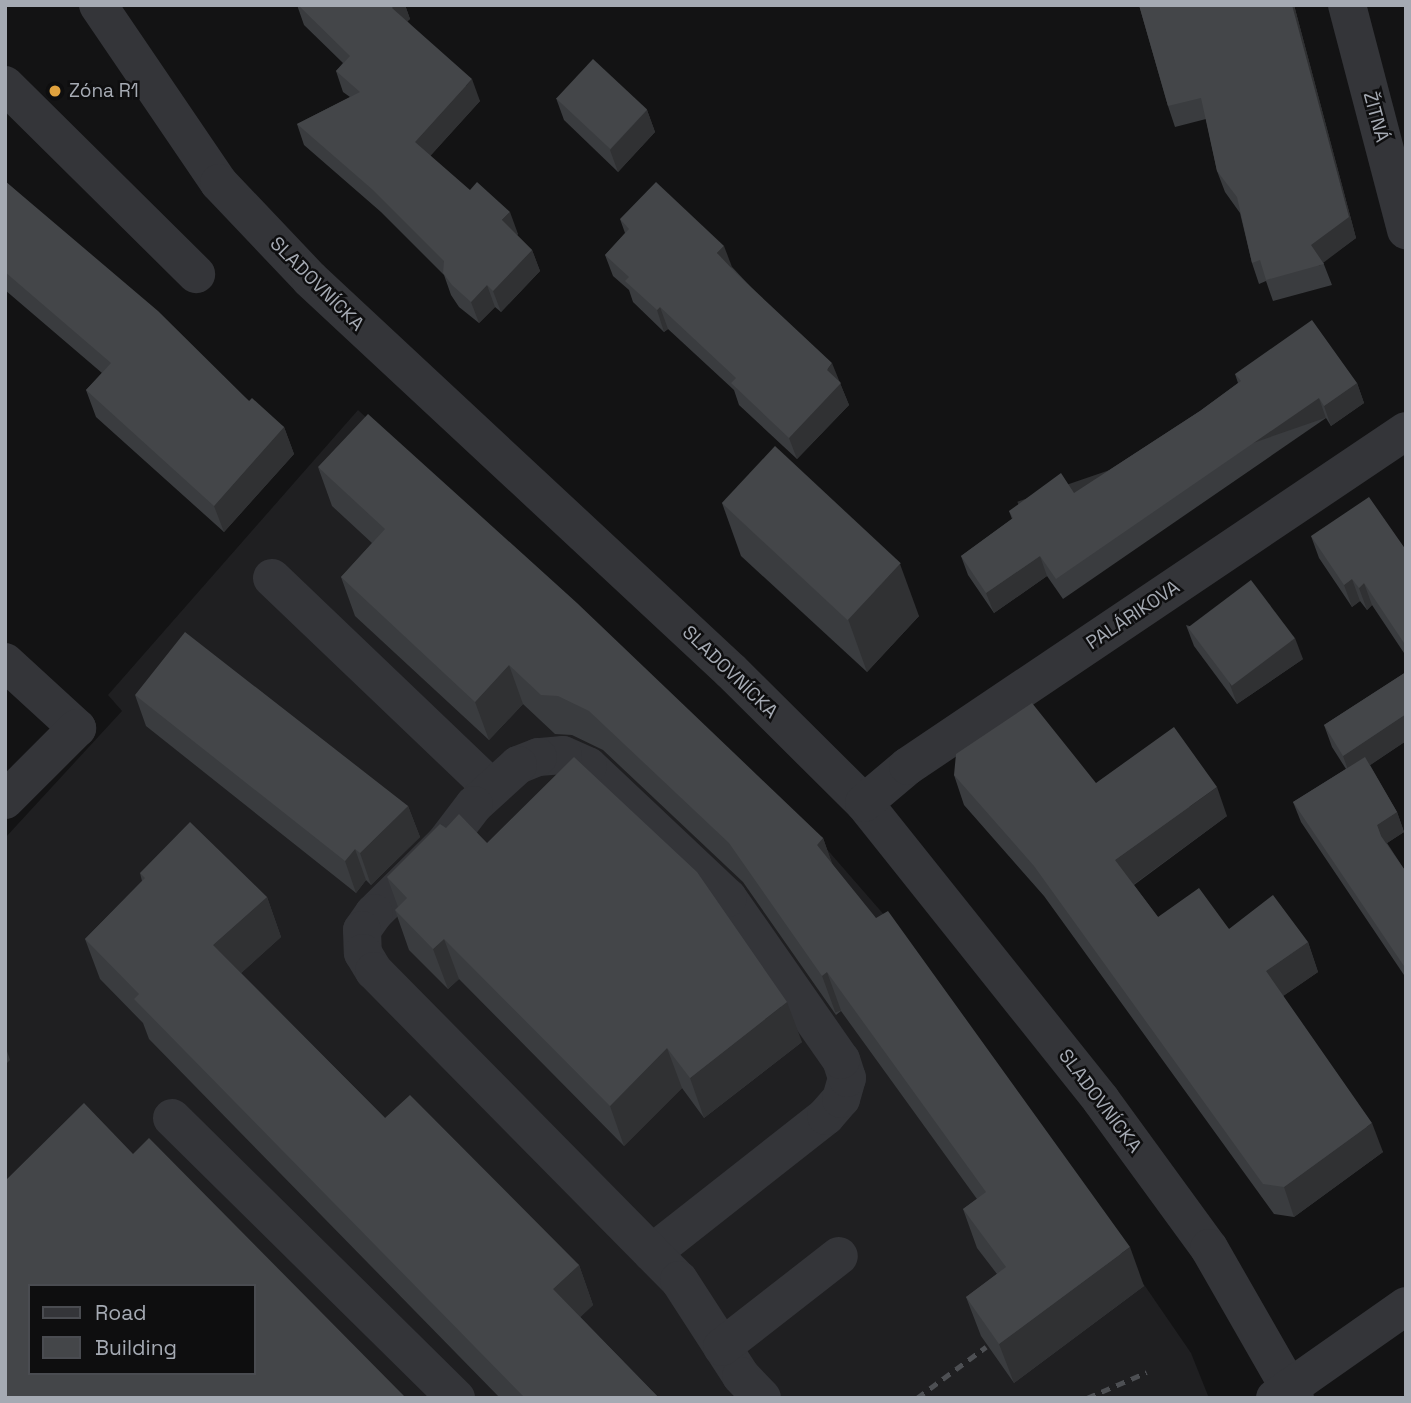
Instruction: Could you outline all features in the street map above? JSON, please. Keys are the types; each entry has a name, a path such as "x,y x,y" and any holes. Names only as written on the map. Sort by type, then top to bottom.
{"street":[{"name":"SLADOVNÍCKA","path":"98,5 219,183 310,279 731,671 864,803 1101,1100 1209,1248 1287,1394"},
{"name":"ŽITNÁ","path":"1347,5 1406,230"},
{"path":"5,85 196,274"},
{"name":"PALÁRIKOVA","path":"864,803 908,766 1406,431"},
{"path":"272,578 492,788"},
{"path":"5,662 77,728 5,800"},
{"path":"652,1253 826,1116 841,1099 847,1078 841,1059 728,898 589,766 563,755 538,757 518,765 492,788 445,843 374,913 362,930 363,953 374,971 652,1253 679,1280 723,1347 762,1398"},
{"path":"172,1118 456,1398"},
{"path":"723,1347 839,1256"},
{"path":"1287,1394 1406,1306"}],"shaded area":[{"path":"358,410 804,823 913,948 1191,1353 1209,1398 5,1398 5,838 122,711 108,695"}],"building":[{"path":"298,5 394,5 392,8 472,79 415,142 470,190 477,182 510,212 502,220 532,250 493,291 487,285 471,302 443,273 444,261 373,190 297,124 360,92 336,71 350,56"},
{"path":"1139,5 1292,5 1349,217 1311,245 1324,264 1266,280 1260,260 1252,263 1237,197 1217,171 1201,98 1168,106"},
{"path":"593,59 647,109 610,149 556,98"},
{"path":"5,181 158,311 249,401 252,398 284,427 214,506 86,390 111,363 5,272"},
{"path":"656,182 724,246 717,253 736,273 832,363 827,370 841,383 789,438 731,383 736,378 660,307 657,310 625,281 629,277 605,255 629,229 620,219"},
{"path":"1312,320 1357,383 1324,406 1319,398 1056,579 1040,556 986,593 961,556 1013,518 1009,511 1061,473 1074,493 1200,411 1241,381 1235,374"},
{"path":"368,414 577,603 823,838 817,845 876,918 888,911 1130,1247 999,1344 966,1297 1006,1267 963,1209 986,1192 827,972 822,976 729,843 589,711 558,696 541,695 509,665 475,702 341,577 385,529 318,467"},
{"path":"775,446 901,563 848,620 722,503"},
{"path":"1369,497 1406,550 1406,646 1364,583 1359,588 1352,579 1344,585 1311,536"},
{"path":"1251,580 1295,638 1232,686 1188,628"},
{"path":"185,632 408,806 360,853 355,849 345,861 135,695"},
{"path":"1406,672 1406,714 1343,756 1324,725"},
{"path":"1032,703 1096,783 1174,727 1217,787 1115,860 1158,917 1199,888 1229,929 1273,895 1308,942 1266,971 1372,1123 1284,1187 1263,1184 1034,866 954,775 956,754"},
{"path":"574,757 697,872 787,1002 690,1078 667,1048 610,1106 444,939 433,949 395,910 407,898 387,877 440,824 446,828 459,814 487,843"},
{"path":"1365,757 1397,812 1377,825 1381,836 1406,872 1406,969 1293,802"},
{"path":"190,822 267,897 213,945 385,1118 410,1095 579,1265 553,1289 659,1398 525,1398 134,999 139,994 85,939 145,878 140,873"},
{"path":"84,1103 133,1154 149,1138 406,1398 5,1398 5,1181"}],"railway":[{"path":"917,1398 986,1347"},
{"path":"1087,1398 1147,1372"}],"place":[{"name":"Zóna R1","path":"55,91"}]}
